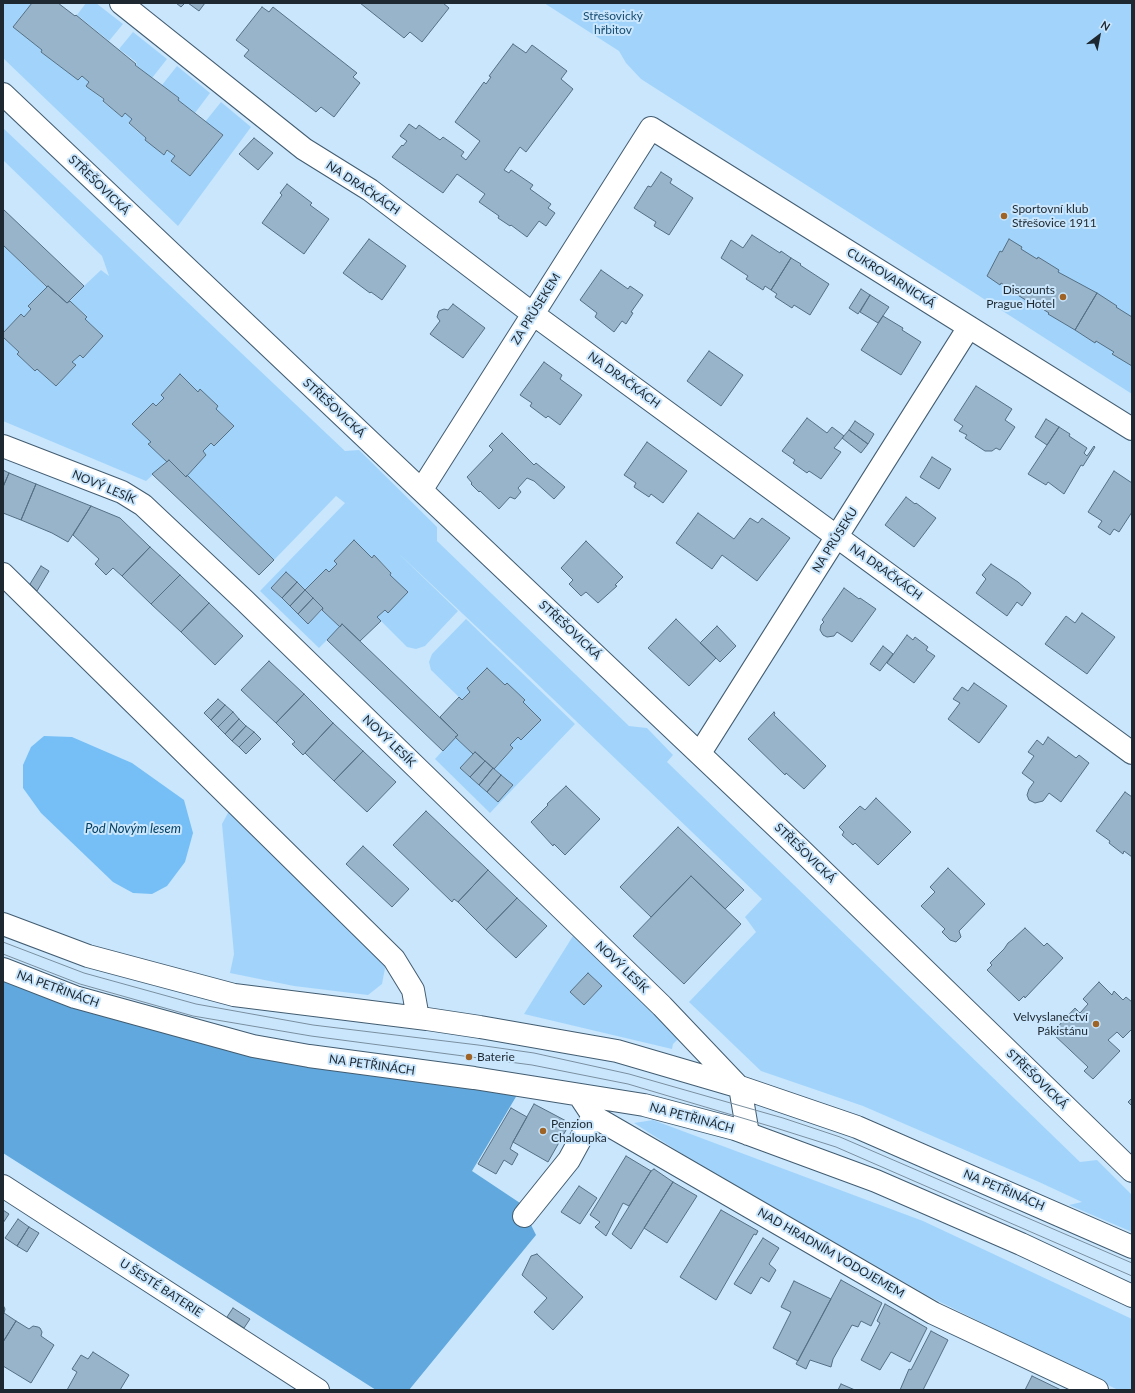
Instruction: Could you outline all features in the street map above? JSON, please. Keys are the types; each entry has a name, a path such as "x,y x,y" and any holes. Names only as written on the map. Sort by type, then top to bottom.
{"street":[{"name":"NA DRAČKÁCH","path":"120,3 304,149 370,190 534,314 1132,753"},
{"name":"STŘEŠOVICKÁ","path":"3,94 700,753 1132,1172"},
{"name":"ZA PRŮSEKEM","path":"422,489 534,314 650,128"},
{"name":"CUKROVARNICKÁ","path":"650,128 1132,429"},
{"name":"NA PRŮSEKU","path":"700,753 969,327"},
{"name":"NOVÝ LESÍK","path":"3,446 122,492 143,504 244,600 662,1006 740,1088"},
{"path":"3,574 394,959 413,990 418,1018"},
{"name":"NA PETŘINÁCH","path":"3,924 88,956 234,995 488,1028 617,1051 740,1088 857,1127 1132,1246"},
{"name":"NA PETŘINÁCH","path":"3,969 75,997 253,1046 309,1056 474,1078 644,1105 735,1129 876,1181 1021,1244 1132,1296"},
{"name":"NA PETŘINÁCH","path":"740,1088 748,1134"},
{"name":"NAD HRADNÍM VODOJEMEM","path":"579,1095 593,1116 933,1312 1097,1390"},
{"path":"524,1216 569,1160 593,1116"},
{"name":"U ŠESTÉ BATERIE","path":"3,1186 318,1390"}],"green space":[{"path":"3,3 32,3 13,27 43,50 41,52 78,80 82,76 90,82 87,87 122,117 125,113 133,119 129,124 164,154 168,151 175,157 172,162 190,176 223,135 205,122 221,102 251,127 178,226 3,58"},
{"path":"86,3 96,3 123,24 109,41 77,15"},
{"name":"Sportovní klub Střešovice 1911","path":"544,3 1132,3 1132,394 641,79 626,63 619,51"},
{"path":"133,32 167,59 152,78 136,65 136,62 119,49"},
{"path":"177,66 210,93 195,113 162,85"},
{"path":"3,128 345,451 359,450 437,527 437,541 629,726 647,728 673,755 667,762 1080,1162 1097,1160 1132,1195 1132,1232 1069,1205 1082,1202 1039,1182 863,1106 761,1071 689,1002 756,932 745,917 762,899 397,552 458,611 425,646 416,649 407,647 377,617 385,610 388,612 391,572 374,555 372,558 354,540 334,561 337,564 329,572 326,569 305,590 286,572 271,588 308,624 322,610 340,627 319,648 260,591 345,503 336,496 274,560 187,475 206,455 203,451 211,443 214,446 234,426 216,409 218,406 198,392 180,374 161,395 164,398 156,406 153,403 132,424 151,442 149,444 167,462 146,481 3,421 3,337 19,352 17,354 35,371 37,369 56,386 75,366 72,362 80,355 83,358 103,336 85,319 87,316 70,301 101,270 109,276 102,256 3,160"},
{"path":"3,245 47,288 28,306 31,309 24,317 21,314 3,333"},
{"path":"466,619 575,724 490,813 435,759 455,737 473,754 460,768 498,802 513,785 494,769 513,749 510,745 518,737 521,740 541,720 523,702 525,700 507,684 505,685 487,668 467,688 470,692 462,700 431,670 429,662 432,654"},
{"path":"229,811 386,963 382,984 368,995 294,986 230,973 234,954 222,824"},
{"path":"573,936 679,1038 673,1044 672,1049 524,1014","holes":["588,973 602,986 584,1005 570,992"]},
{"path":"653,1120 923,1221 1132,1319 1132,1390 1118,1390 930,1297 690,1159 634,1123"}],"shaded area":[{"path":"3,978 72,1008 295,1062 517,1095 472,1171 520,1203 536,1235 409,1390 376,1390 3,1153"}],"water":[{"name":"Pod Novým lesem","path":"44,736 72,737 132,763 184,800 193,833 185,862 167,886 152,894 133,893 113,882 41,813 23,788 23,765 31,747"}],"building":[{"path":"32,3 58,3 75,16 76,15 136,64 135,65 179,98 178,100 223,135 190,176 171,161 175,156 167,150 164,155 145,140 146,138 129,123 132,119 125,113 122,117 103,101 104,99 87,87 86,86 89,82 82,76 78,80 41,52 42,50 13,27"},
{"path":"176,3 185,3 181,7"},
{"path":"188,3 205,3 199,11"},
{"path":"360,3 443,3 449,8 422,42 410,32 404,38"},
{"path":"262,7 269,12 273,7 357,73 353,77 360,83 334,117 321,107 316,112 244,56 249,50 236,40"},
{"path":"513,44 526,53 532,45 567,71 561,79 573,89 526,152 520,147 504,170 509,173 511,170 533,185 530,189 551,204 548,208 555,213 546,226 539,221 527,237 511,225 510,226 498,218 499,216 479,202 485,194 457,174 443,193 392,157 407,141 400,136 409,124 416,129 419,125 440,140 443,137 464,152 461,156 466,160 480,141 455,122 484,82 486,84 491,77 489,76"},
{"path":"254,138 273,153 258,170 239,154"},
{"path":"661,172 672,179 670,183 693,198 669,235 654,226 656,222 634,208 648,186 651,187"},
{"path":"287,184 312,203 310,205 329,219 304,254 262,223 282,195 280,193"},
{"path":"3,209 84,286 67,303 48,286 47,287 3,245"},
{"path":"752,235 780,253 781,251 791,258 771,290 765,286 763,290 746,279 748,276 721,258 731,240 743,248"},
{"path":"369,239 406,266 382,300 343,273"},
{"path":"1009,239 1037,259 1038,257 1059,270 1058,272 1097,293 1075,330 1048,314 1049,313 1038,306 1037,307 1016,294 1017,293 1001,283 1000,285 987,276 1000,251 1002,252"},
{"path":"791,258 829,284 810,315 794,305 792,308 775,297 777,294 771,290"},
{"path":"601,270 628,289 630,286 643,295 631,312 633,313 626,324 622,321 614,332 595,317 597,313 580,300"},
{"path":"48,286 67,303 70,301 87,317 85,319 103,336 83,358 80,355 72,362 76,365 56,386 37,369 35,371 17,354 19,352 3,337 3,333 21,314 24,317 31,309 28,306"},
{"path":"861,289 870,295 858,314 849,308"},
{"path":"1097,293 1132,317 1132,366 1112,354 1114,352 1096,341 1095,343 1075,330"},
{"path":"870,295 889,307 878,323 860,312"},
{"path":"453,304 485,328 463,358 430,334 440,321 437,317 439,311 444,309 448,310"},
{"path":"883,316 903,328 902,330 921,342 901,375 861,350"},
{"path":"709,351 743,375 721,406 687,381"},
{"path":"544,362 562,375 560,379 582,395 560,425 548,416 546,418 530,406 532,403 520,395"},
{"path":"180,374 198,392 200,389 218,406 216,409 234,426 214,446 211,443 203,451 206,455 186,477 169,460 167,462 148,444 151,442 132,424 153,403 156,406 164,398 161,395"},
{"path":"976,386 1012,409 1005,420 1015,427 1000,450 996,448 992,451 985,451 965,438 967,435 959,431 963,426 954,420"},
{"path":"807,418 827,433 832,427 844,436 834,448 841,452 821,479 809,471 807,473 793,463 795,460 782,451"},
{"path":"1046,419 1059,427 1047,445 1035,437"},
{"path":"855,421 874,434 868,444 849,430"},
{"path":"1059,427 1087,448 1084,453 1087,456 1094,446 1095,447 1083,466 1081,465 1064,494 1048,482 1046,485 1028,474"},
{"path":"849,430 868,444 861,453 842,438"},
{"path":"502,433 534,465 536,463 565,487 554,499 534,481 527,478 518,488 521,492 515,499 510,497 499,509 471,484 472,483 467,477 493,450 489,446"},
{"path":"647,442 687,471 663,503 651,494 649,497 634,487 636,483 624,475"},
{"path":"932,457 951,469 939,489 920,477"},
{"path":"169,460 186,477 187,475 274,560 259,575 152,474"},
{"path":"3,470 9,473 3,487"},
{"path":"1114,471 1132,483 1132,512 1119,532 1114,529 1110,535 1098,527 1102,521 1088,512"},
{"path":"9,473 36,484 21,520 3,513 3,487"},
{"path":"36,484 91,506 68,542 52,533 21,520"},
{"path":"906,497 936,518 914,547 885,525"},
{"path":"91,506 120,518 150,547 122,576 113,568 106,575 95,564 99,559 73,535"},
{"path":"698,513 734,539 750,518 758,523 762,518 790,538 757,581 722,555 712,569 676,543"},
{"path":"354,540 372,558 374,555 391,573 390,575 408,592 388,613 385,610 377,617 381,621 360,641 342,624 340,627 322,610 323,608 305,590 326,569 329,572 337,564 334,561"},
{"path":"586,541 623,577 615,585 617,586 598,603 586,592 581,596 569,584 573,580 561,568"},
{"path":"150,547 180,575 151,604 122,576"},
{"path":"991,564 1018,582 1031,593 1022,606 1017,602 1007,616 976,593 986,579 982,575"},
{"path":"41,566 49,571 37,591 30,584"},
{"path":"286,572 297,582 282,598 271,588"},
{"path":"180,575 209,603 181,632 151,604"},
{"path":"297,582 305,590 290,606 282,598"},
{"path":"844,588 876,609 852,642 837,632 834,636 827,637 823,635 820,630 821,625 824,622 822,620"},
{"path":"305,590 313,598 298,614 290,606"},
{"path":"313,598 323,608 308,624 298,614"},
{"path":"209,603 243,636 215,665 181,632"},
{"path":"1082,613 1115,637 1087,674 1045,644 1066,616 1075,623"},
{"path":"676,619 716,658 689,686 648,648"},
{"path":"342,624 458,735 443,751 327,640"},
{"path":"717,626 736,646 720,662 700,643"},
{"path":"907,635 913,640 915,637 928,647 926,650 935,656 914,683 887,663"},
{"path":"883,646 893,654 880,671 870,664"},
{"path":"269,661 304,694 276,723 241,690"},
{"path":"487,668 505,685 507,683 525,700 523,702 541,720 521,740 518,737 510,745 513,748 494,769 475,752 473,754 455,737 458,735 440,717 459,697 462,700 470,692 467,688"},
{"path":"974,683 1007,706 979,743 948,719 960,703 953,699 962,687 968,691"},
{"path":"304,694 333,723 303,755 292,744 295,742 276,723"},
{"path":"218,699 225,705 211,720 204,713"},
{"path":"225,705 233,712 218,727 211,720"},
{"path":"233,712 239,719 225,734 218,727"},
{"path":"774,712 774,715 826,766 804,789 786,773 785,775 748,739"},
{"path":"239,719 246,726 232,741 225,734"},
{"path":"333,723 363,751 334,781 305,753"},
{"path":"246,726 254,732 239,747 232,741"},
{"path":"254,732 261,739 246,754 239,747"},
{"path":"1048,737 1076,758 1079,755 1089,763 1061,802 1049,793 1043,801 1035,803 1029,800 1027,795 1034,782 1022,773 1034,756 1028,752 1037,740 1043,745"},
{"path":"363,751 396,782 367,812 334,781"},
{"path":"475,752 485,761 470,777 460,768"},
{"path":"485,761 493,768 479,785 470,777"},
{"path":"493,768 501,775 487,792 479,785"},
{"path":"501,775 513,785 498,802 487,792"},
{"path":"566,786 600,819 565,855 554,844 553,846 531,822"},
{"path":"1125,792 1132,797 1132,857 1124,851 1123,854 1109,843 1110,841 1096,831"},
{"path":"876,798 911,832 878,865 855,843 853,845 842,835 844,832 839,827 860,806 865,810"},
{"path":"426,811 488,870 458,902 454,899 452,902 393,845"},
{"path":"678,827 744,890 725,909 691,876 651,917 620,887"},
{"path":"363,846 409,889 392,907 346,864"},
{"path":"948,868 985,904 959,931 961,937 956,942 950,940 942,932 945,929 921,906 935,892 930,887"},
{"path":"488,870 517,898 486,930 458,902"},
{"path":"691,876 741,924 684,984 633,936"},
{"path":"517,898 547,926 516,958 486,930"},
{"path":"1025,928 1044,946 1047,943 1063,958 1025,998 1024,996 1019,1001 987,970 992,965 990,963 1008,943"},
{"path":"588,973 602,986 584,1005 570,992"},
{"path":"1099,982 1112,995 1114,991 1123,1000 1126,997 1132,1002 1132,1029 1123,1038 1117,1032 1108,1040 1120,1051 1093,1079 1084,1071 1088,1067 1052,1033 1075,1008 1080,1013 1088,1004 1083,999"},
{"path":"1132,1098 1132,1106 1128,1102"},
{"path":"534,1104 570,1123 548,1162 513,1142"},
{"path":"511,1108 527,1117 510,1149 518,1154 512,1165 504,1160 496,1174 478,1164"},
{"path":"626,1156 651,1171 629,1206 623,1203 606,1236 595,1227 600,1222 590,1215"},
{"path":"654,1169 673,1182 631,1249 612,1234 651,1171"},
{"path":"673,1182 697,1196 667,1243 644,1228"},
{"path":"579,1186 597,1198 580,1224 561,1212"},
{"path":"3,1210 9,1214 3,1223"},
{"path":"721,1210 758,1231 756,1235 754,1234 716,1300 680,1277"},
{"path":"18,1219 29,1227 17,1246 5,1238"},
{"path":"29,1227 39,1233 27,1252 17,1246"},
{"path":"763,1238 779,1248 769,1264 776,1270 769,1282 761,1277 751,1294 734,1284"},
{"path":"537,1254 583,1297 553,1330 534,1312 547,1298 522,1275 531,1256"},
{"path":"841,1280 882,1303 871,1326 861,1321 858,1327 852,1325 833,1359 831,1367 810,1360 806,1369 796,1364"},
{"path":"794,1281 831,1299 798,1361 773,1348 791,1312 781,1307"},
{"path":"885,1304 927,1328 910,1362 891,1352 880,1370 861,1360 880,1323 877,1321"},
{"path":"3,1305 5,1309 4,1313 16,1321 3,1342"},
{"path":"233,1308 250,1319 244,1328 227,1317"},
{"path":"16,1321 29,1329 33,1326 40,1328 42,1332 41,1336 54,1345 31,1383 3,1366 3,1342"},
{"path":"931,1331 948,1340 923,1390 900,1390 909,1369 911,1370"},
{"path":"93,1352 129,1375 120,1390 67,1390 77,1372 72,1369 81,1355 88,1359"},
{"path":"1032,1376 1061,1390 1025,1390"},
{"path":"841,1384 855,1390 838,1390"}],"tram line":[{"path":"3,942 84,973 196,1004 313,1025 534,1053 629,1074 783,1118 840,1137 1132,1263"},
{"path":"3,954 80,984 193,1016 311,1036 532,1065 628,1084 836,1147 1132,1276"}],"place":[{"name":"Sportovní klub Střešovice 1911","path":"1004,216"},
{"name":"Discounts Prague Hotel","path":"1063,297"},
{"name":"Velvyslanectví Pákistánu","path":"1096,1024"},
{"name":"Baterie","path":"469,1057"},
{"name":"Penzion Chaloupka","path":"543,1131"}],"park label":[{"name":"Střešovický hřbitov","path":"613,23"}]}
